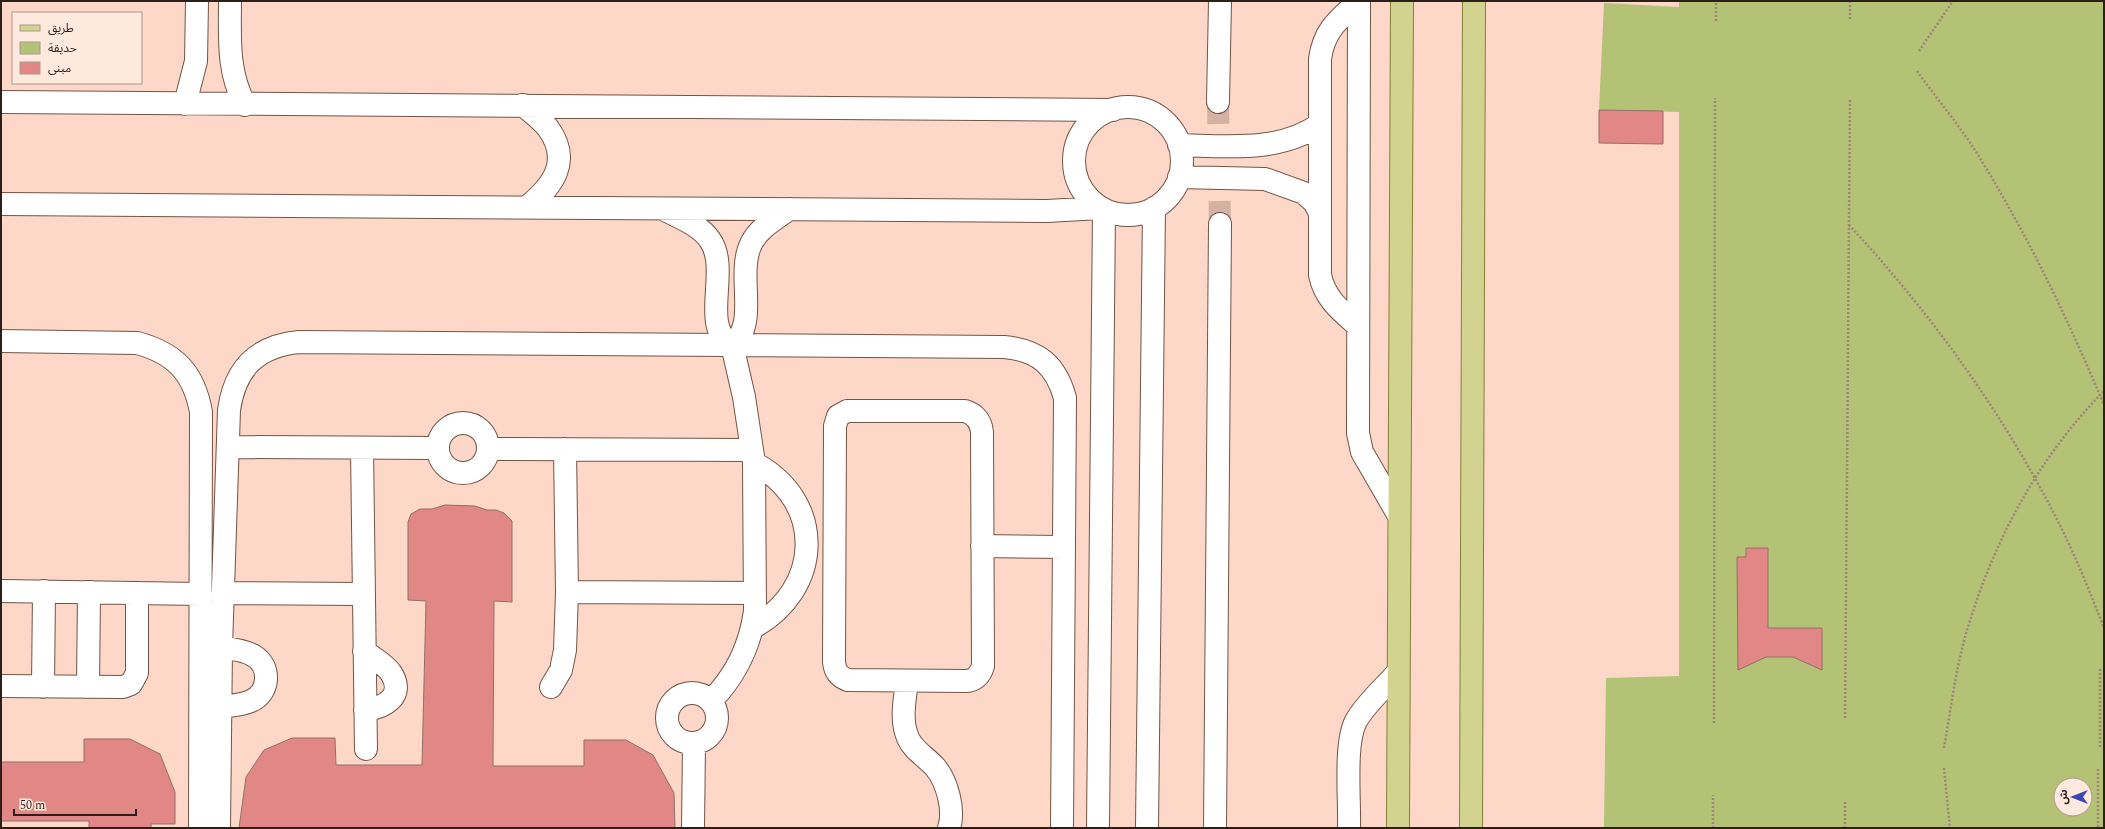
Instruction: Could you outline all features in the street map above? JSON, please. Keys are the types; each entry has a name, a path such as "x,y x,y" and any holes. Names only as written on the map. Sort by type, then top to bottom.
{"main road":[{"path":"1398,828 1402,1"},
{"path":"1471,828 1474,1"}],"street":[{"path":"185,104 196,61 197,1"},
{"path":"230,1 231,66 236,87 245,104"},
{"path":"1218,102 1220,1"},
{"path":"1358,326 1332,303 1322,285 1320,276 1320,59 1322,45 1332,26 1359,1"},
{"path":"1359,1 1358,433 1359,443 1367,461 1399,516"},
{"path":"1,102 1112,110"},
{"path":"523,105 550,132 557,148 558,160 552,183 545,193 527,207"},
{"path":"1126,107 1140,109 1153,114 1164,122 1173,133 1179,145 1181,167 1174,190 1165,200 1142,214 1129,216 1116,214 1102,209 1088,198 1080,185 1075,170 1074,155 1079,140 1087,126 1098,116 1112,110 1126,107"},
{"path":"1179,145 1270,144 1308,131 1320,124"},
{"path":"1270,144 1270,180"},
{"path":"1179,177 1259,178 1270,180 1304,193 1314,202 1320,213"},
{"path":"1,204 1064,211 1102,209"},
{"path":"662,208 699,228 711,240 718,258 716,323 723,338 732,345 744,397 753,457 755,593 752,628 742,660 723,689 711,701"},
{"path":"1147,828 1154,208"},
{"path":"732,345 738,340 745,326 745,259 752,242 764,227 789,209"},
{"path":"1098,828 1102,209"},
{"path":"1215,828 1220,224"},
{"path":"718,278 723,281 734,282 745,278"},
{"path":"1,341 137,343 153,347 168,355 181,366 196,390 201,412 200,828"},
{"path":"219,828 222,593 231,398 239,375 255,358 265,351 281,344 307,342 1004,347 1019,348 1032,353 1044,361 1054,371 1062,384 1065,398 1062,828"},
{"path":"847,411 965,412 977,418 982,432 982,546 981,671 974,679 970,681 848,680 839,676 834,662 835,426 838,416 847,411"},
{"path":"459,423 473,425 479,429 487,442 488,448 484,462 479,467 473,471 459,473 446,467 442,462 438,448 442,434 446,429 459,423"},
{"path":"228,447 438,448"},
{"path":"362,448 366,749"},
{"path":"488,448 565,449 753,457 776,477 793,497 804,521 807,548 801,576 795,590 777,612 752,628"},
{"path":"551,687 559,674 563,660 567,592 565,449"},
{"path":"982,546 1064,547"},
{"path":"807,548 835,548"},
{"path":"1,591 201,594"},
{"path":"43,687 44,591"},
{"path":"88,687 89,592"},
{"path":"567,592 755,593"},
{"path":"1,686 123,688 134,681 137,673 137,593"},
{"path":"222,593 363,594"},
{"path":"220,707 251,701 262,692 266,678 262,664 252,654 221,647"},
{"path":"364,651 387,669 391,674 395,685 395,692 388,702 378,708 365,710"},
{"path":"1350,828 1350,745 1352,730 1360,715 1398,672"},
{"path":"907,681 904,721 906,731 913,746 935,768 943,781 949,799 949,828"},
{"path":"689,693 704,696 711,701 717,714 716,728 707,739 694,744 679,740 669,728 667,721 670,705 675,699 689,693"},
{"path":"693,828 694,744"}],"path":[{"path":"1716,1 1716,21"},
{"path":"1850,1 1850,21"},
{"path":"1920,51 1953,1"},
{"path":"1917,71 1978,154 2055,296 2075,336 2104,405"},
{"path":"1714,723 1715,98"},
{"path":"1845,718 1850,99"},
{"path":"1849,224 1891,273 1965,369 2015,445 2051,508 2086,581 2104,628"},
{"path":"1944,748 1957,676 1970,620 1988,568 2013,515 2046,460 2081,414 2104,391"},
{"path":"2100,746 2100,670 2104,670"},
{"path":"1944,768 1950,828"},
{"path":"2098,769 2098,828"},
{"path":"1713,795 1713,828"},
{"path":"1845,802 1845,828"}],"green space":[{"path":"1679,1 2104,1 2104,828 1604,828 1606,678 1679,676 1679,112 1599,110 1604,3 1679,7"}],"building":[{"path":"1599,110 1663,111 1663,144 1599,143"},
{"path":"445,505 475,506 487,510 496,510 504,513 512,521 512,602 494,601 493,766 584,766 584,740 626,740 653,755 674,793 675,828 239,828 246,777 264,750 292,738 335,738 336,765 422,765 426,601 408,600 408,522 411,514 420,509 432,509"},
{"path":"1746,548 1768,548 1768,628 1822,628 1822,670 1793,657 1766,657 1738,670 1737,557 1746,557"},
{"path":"84,739 130,739 160,754 175,792 175,824 151,824 151,828 89,828 89,821 1,821 1,762 84,762"}],"tunnel":[{"path":"1218,102 1220,224"}]}
